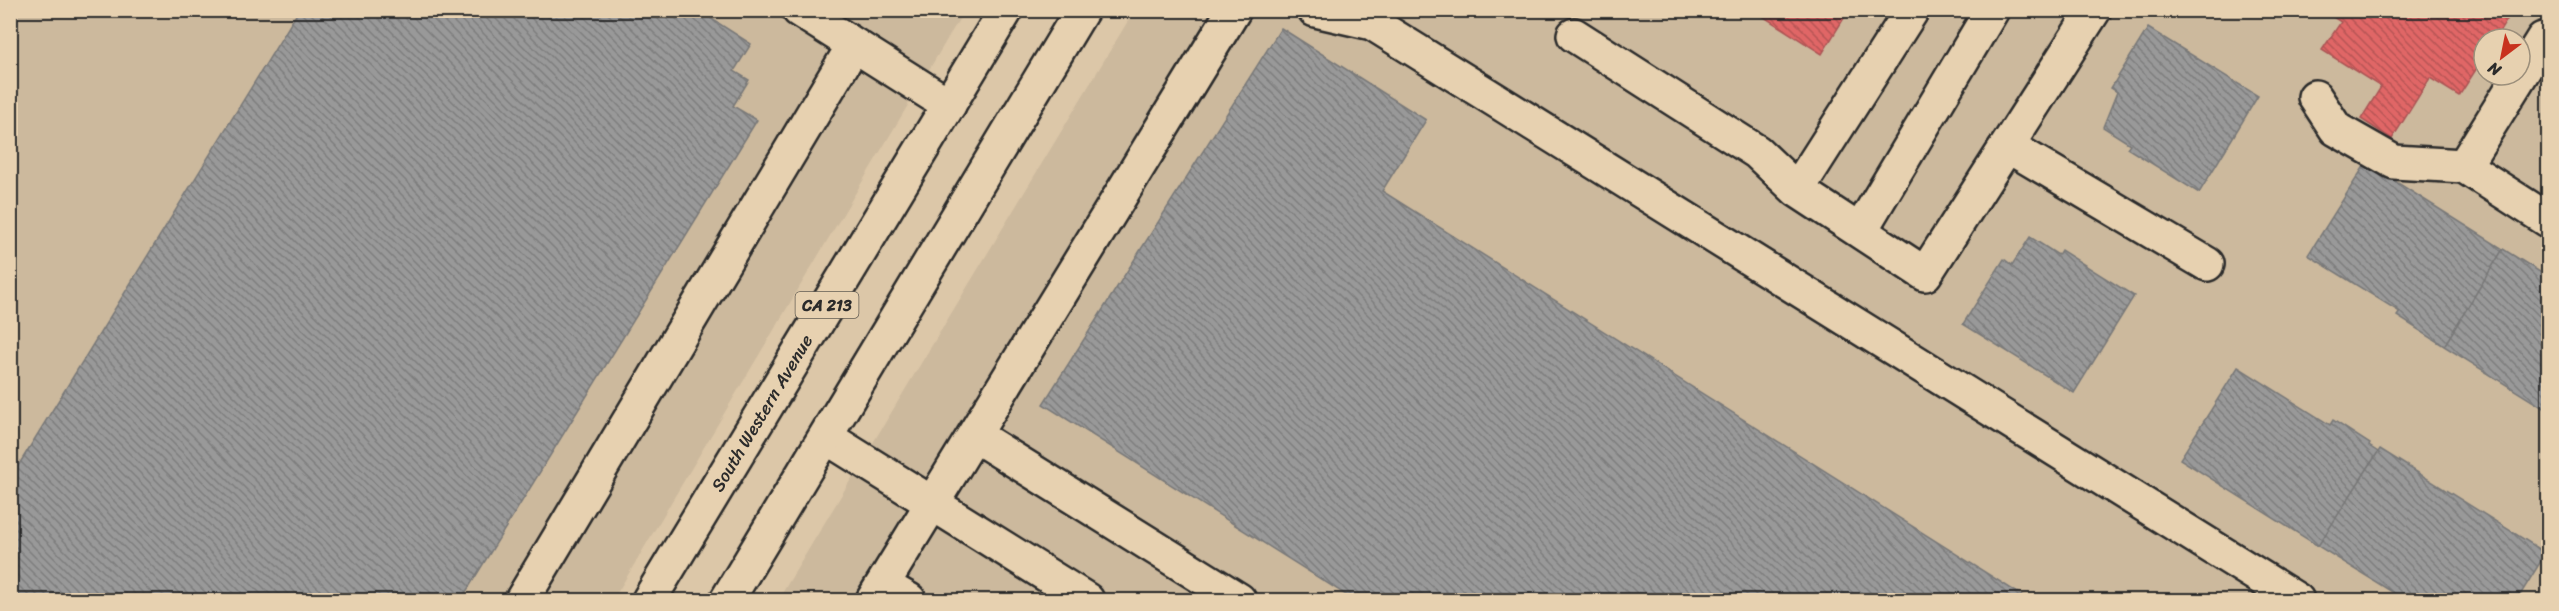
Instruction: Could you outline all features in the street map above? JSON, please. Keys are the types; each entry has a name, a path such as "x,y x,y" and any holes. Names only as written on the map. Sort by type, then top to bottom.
{"main road":[{"path":"799,10 949,105"},
{"name":"South Western Avenue","path":"649,600 1006,10"},
{"path":"727,600 1082,10"},
{"path":"888,595 934,504 1234,10"},
{"path":"1315,10 1372,23 2297,600"},
{"path":"1797,190 1912,10"},
{"path":"1860,231 1992,10"},
{"path":"1574,35 1758,152 1797,190 1925,273 2094,10"},
{"path":"2464,166 2543,39"},
{"path":"522,600 854,45"},
{"path":"2315,97 2337,129 2394,162 2464,166 2548,220"},
{"path":"2008,146 2207,264"},
{"path":"976,436 1239,600"},
{"path":"826,437 1087,600"}],"shaded area":[{"path":"10,11 964,11 613,600 11,600"},
{"path":"1134,11 2548,11 2548,600 778,600"}],"building: Shops":[{"path":"1753,10 1849,10 1822,54"},
{"path":"2322,10 2513,10 2502,27 2472,27 2472,76 2459,96 2430,78 2392,139 2361,119 2381,87 2322,50 2341,22"}],"building: Industry":[{"path":"299,10 698,10 751,44 734,71 749,80 733,106 757,120 461,600 10,600 10,479"},
{"path":"1281,28 1426,120 1382,191 2029,600 1354,600 1043,404"},
{"path":"2148,28 2258,96 2199,193 2127,148 2130,144 2103,127 2117,92 2111,88"},
{"path":"2366,163 2503,249 2444,346 2397,316 2400,312 2308,255"},
{"path":"2030,237 2058,255 2061,250 2134,296 2074,393 1963,324 2004,259 2012,265"},
{"path":"2503,249 2548,277 2548,411 2444,346"},
{"path":"2238,367 2330,425 2333,420 2370,444 2369,446 2378,452 2318,546 2180,459"},
{"path":"2380,449 2546,553 2517,600 2405,600 2318,546"}]}
